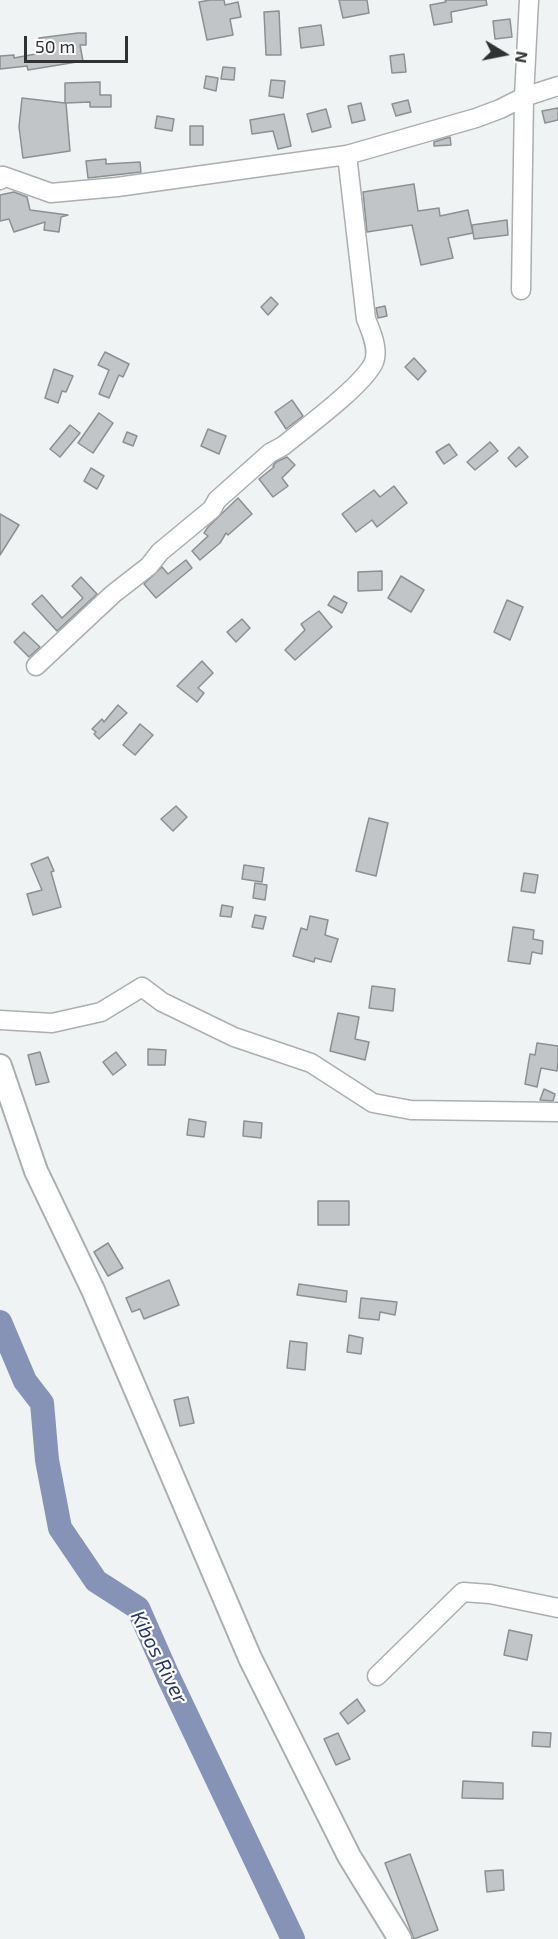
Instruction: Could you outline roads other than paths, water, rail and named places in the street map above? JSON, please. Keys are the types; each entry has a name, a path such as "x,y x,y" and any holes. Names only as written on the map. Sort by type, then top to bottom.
{"main road":[{"path":"0,1066 36,1171 93,1290 250,1658 349,1856 400,1939"}],"street":[{"path":"521,290 524,97 529,0"},
{"path":"1,173 51,193 117,188 347,155 476,118 524,97 558,86"},
{"path":"36,666 113,594 149,566 160,552 212,509 218,500 270,453 283,446 356,384 374,363 375,340 366,319 347,155"},
{"path":"0,1020 52,1023 101,1011 142,987 162,1002 234,1037 311,1063 373,1103 411,1110 558,1112"},
{"path":"377,1676 463,1592 490,1594 558,1608"}],"waterway":[{"name":"Kibos River","path":"0,1322 25,1381 42,1403 47,1460 60,1528 96,1581 138,1608 293,1939"}]}
